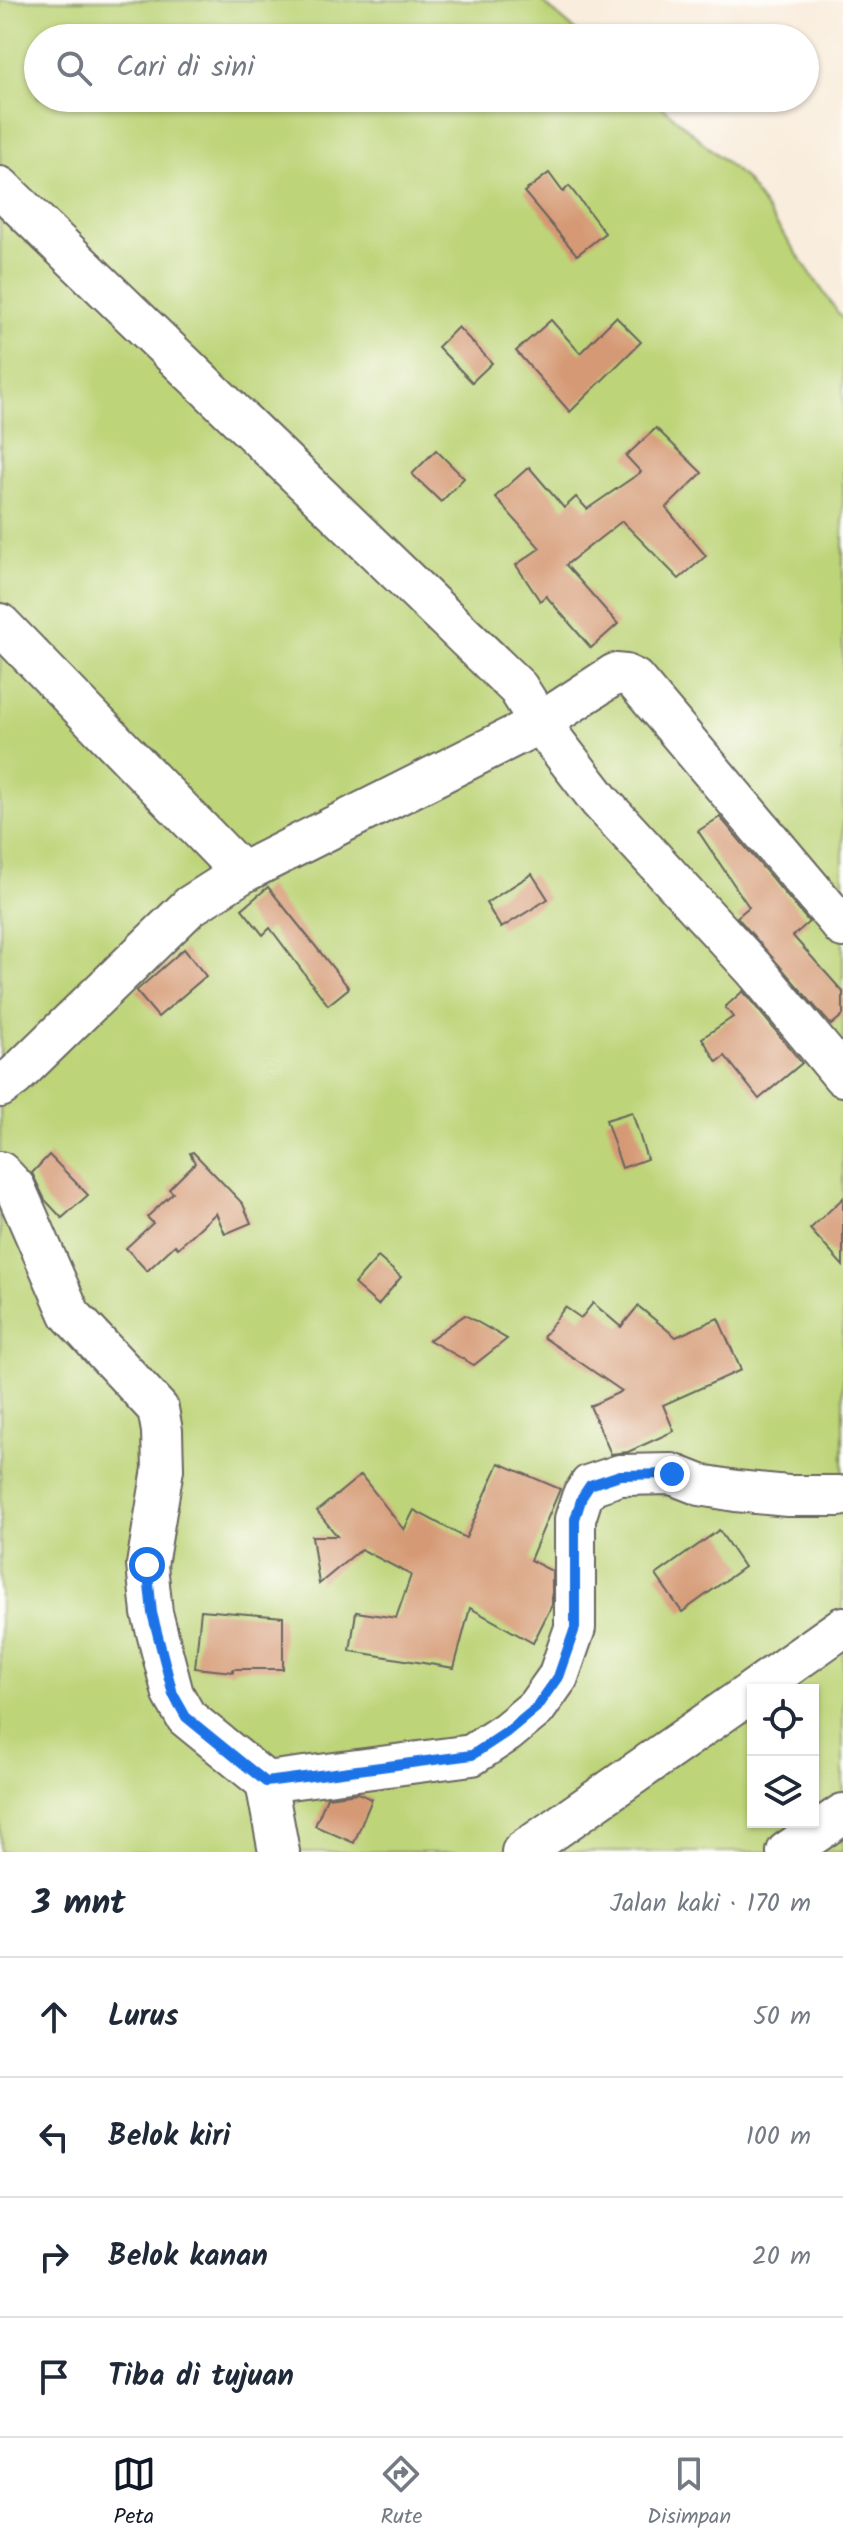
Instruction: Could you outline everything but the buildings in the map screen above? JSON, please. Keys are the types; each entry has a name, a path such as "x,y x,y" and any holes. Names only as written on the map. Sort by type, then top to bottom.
{"lane":[{"path":"0,187 518,688 540,723 600,801 756,971 843,1076"},
{"path":"0,624 242,873"},
{"path":"0,1087 190,906 242,873 540,723 615,674 634,679 843,927"},
{"path":"0,1172 15,1188 70,1314 158,1409 163,1469 147,1565 152,1613 173,1694 186,1717 266,1782 279,1852"},
{"path":"266,1782 472,1755 536,1708 558,1677 575,1628 575,1519 582,1497 590,1485 620,1475 672,1474 700,1485 736,1491 788,1496 839,1496"},
{"path":"762,1684 843,1627"},
{"path":"522,1852 747,1695"},
{"path":"787,1852 843,1814"}],"green space":[{"path":"0,0 540,0 568,24 24,24 24,112 668,112 745,179 843,320 843,1852 0,1852"}],"route":[{"path":"147,1565 152,1613 173,1694 186,1717 266,1782 472,1755 536,1708 558,1677 575,1628 575,1519 582,1497 590,1485 620,1475 672,1474"}]}
